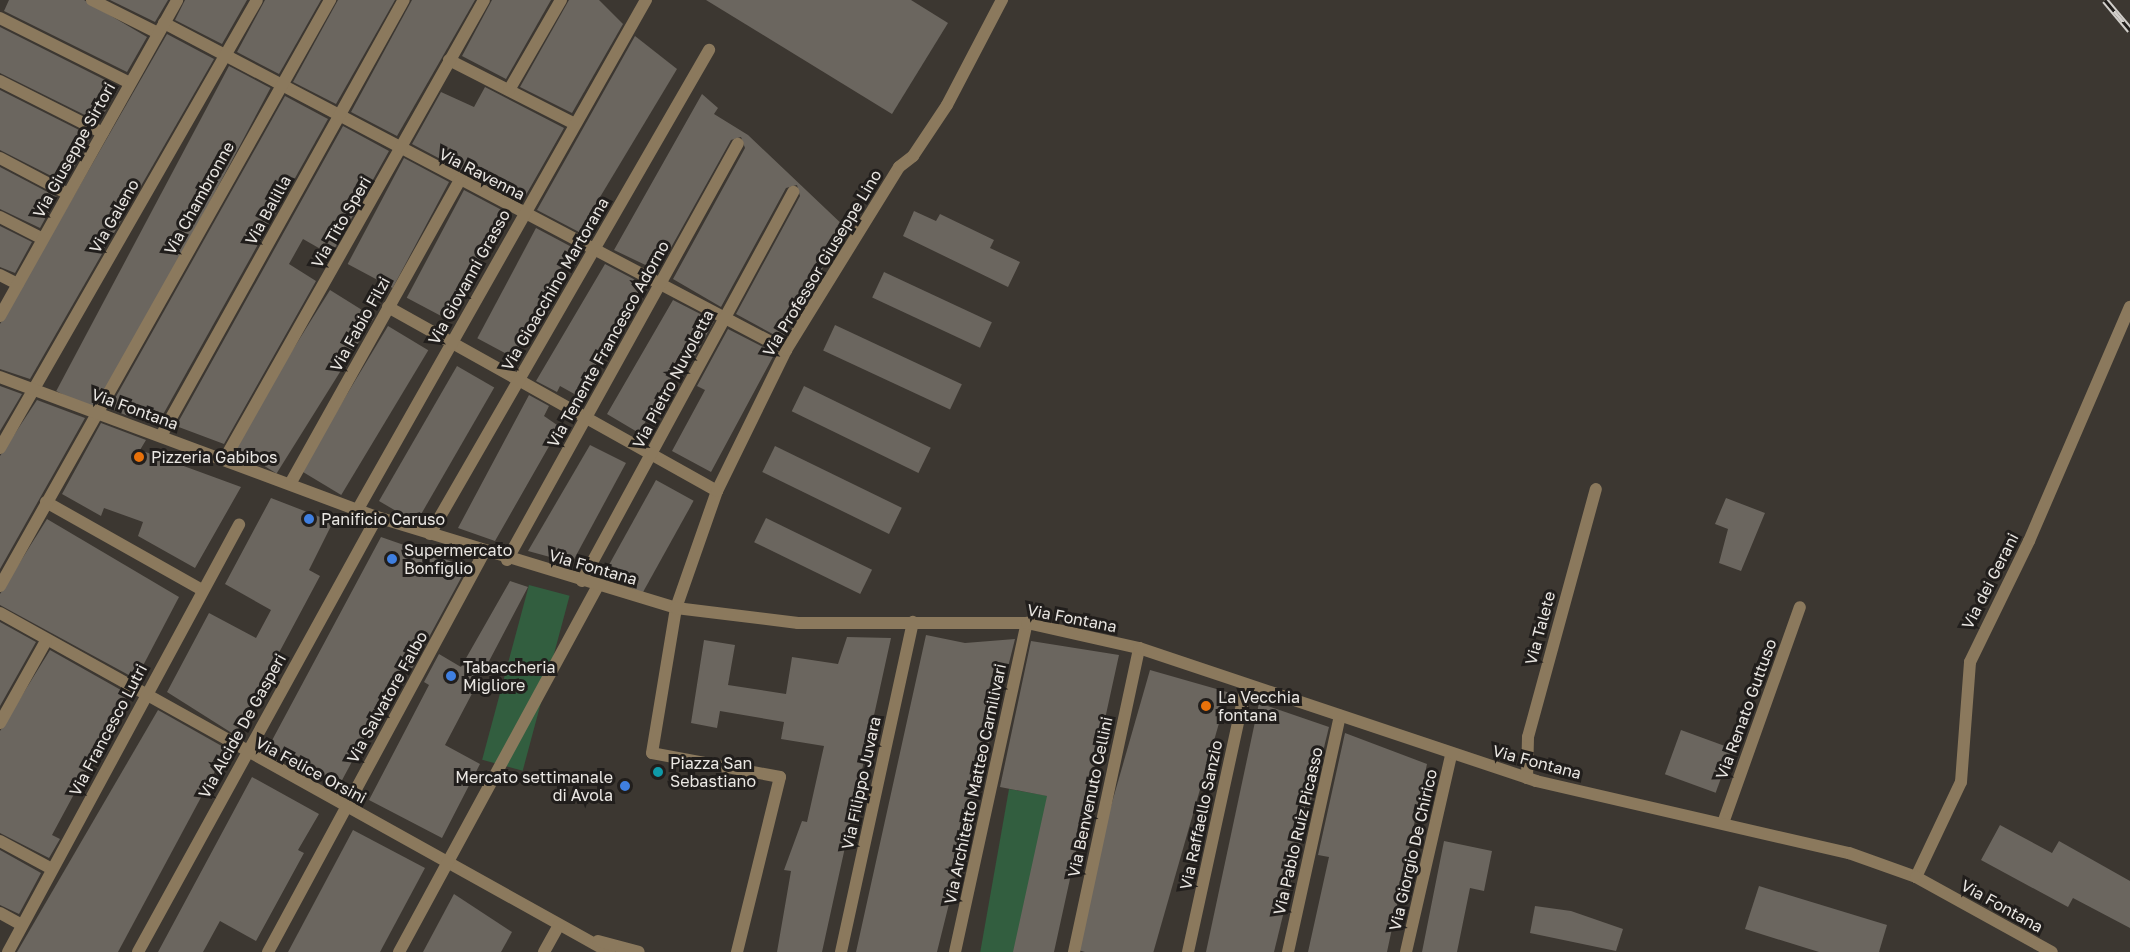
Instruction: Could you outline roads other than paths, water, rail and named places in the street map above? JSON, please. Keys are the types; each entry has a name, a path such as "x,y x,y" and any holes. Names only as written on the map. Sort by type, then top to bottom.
{"street":[{"name":"Via Ravenna","path":"92,0 227,53 401,151 725,316 786,350"},
{"name":"Via Giuseppe Sirtori","path":"0,316 177,0"},
{"name":"Via Galeno","path":"0,448 257,0"},
{"name":"Via Chambronne","path":"0,586 330,0"},
{"name":"Via Balilla","path":"161,436 404,0"},
{"name":"Via Tito Speri","path":"224,459 401,151 484,0"},
{"path":"509,90 561,0"},
{"name":"Via Giovanni Grasso","path":"358,509 523,213 646,0"},
{"name":"Via Professor Giuseppe Lino","path":"737,952 780,777 652,753 676,608 717,491 786,350 899,167 913,156 947,105 1002,0"},
{"path":"0,18 130,83"},
{"name":"Via Gioacchino Martorana","path":"430,534 709,50"},
{"path":"449,60 575,124"},
{"path":"0,81 103,133"},
{"name":"Via Tenente Francesco Adorno","path":"507,560 738,144"},
{"path":"0,158 68,194"},
{"name":"Via Fabio Filzi","path":"291,484 459,181"},
{"name":"Via Pietro Nuvoletta","path":"582,582 793,192"},
{"path":"0,217 43,239"},
{"path":"0,275 18,284"},
{"name":"Via dei Gerani","path":"1916,877 1961,782 1963,705 1973,653 2029,541 2130,307"},
{"path":"388,308 717,491"},
{"name":"Via Fontana","path":"0,377 377,517 484,553 676,608 798,623 1027,623 1139,648 1527,778 1849,853 1916,877 2052,952"},
{"name":"Via Talete","path":"1527,778 1528,737 1596,489"},
{"path":"46,502 202,590"},
{"name":"Via Alcide De Gasperi","path":"138,952 245,753 377,517"},
{"name":"Via Francesco Lutri","path":"8,952 144,696 239,524"},
{"name":"Via Salvatore Falbo","path":"268,952 484,553"},
{"path":"399,952 597,586"},
{"name":"Via Renato Guttuso","path":"1723,823 1800,607"},
{"name":"Via Felice Orsini","path":"0,613 245,753 609,952"},
{"name":"Via Filippo Juvara","path":"841,952 913,622"},
{"name":"Via Architetto Matteo Carnilivari","path":"955,952 1027,623"},
{"path":"0,723 46,641"},
{"name":"Via Benvenuto Cellini","path":"1074,952 1139,648"},
{"name":"Via Raffaello Sanzio","path":"1188,952 1246,685"},
{"name":"Via Pablo Ruiz Picasso","path":"1288,952 1340,716"},
{"name":"Via Giorgio De Chirico","path":"1406,952 1451,754"},
{"path":"0,841 52,869"},
{"path":"0,912 22,925"},
{"path":"544,952 558,925"},
{"path":"585,938 639,952"}],"railway":[{"path":"2105,0 2130,30"}],"place":[{"name":"Pizzeria Gabibos","path":"139,457"},
{"name":"Panificio Caruso","path":"309,519"},
{"name":"Supermercato Bonfiglio","path":"392,559"},
{"name":"Tabaccheria Migliore","path":"451,676"},
{"name":"La Vecchia fontana","path":"1206,706"},
{"name":"Piazza San Sebastiano","path":"658,772"},
{"name":"Mercato settimanale di Avola","path":"625,786"}]}
